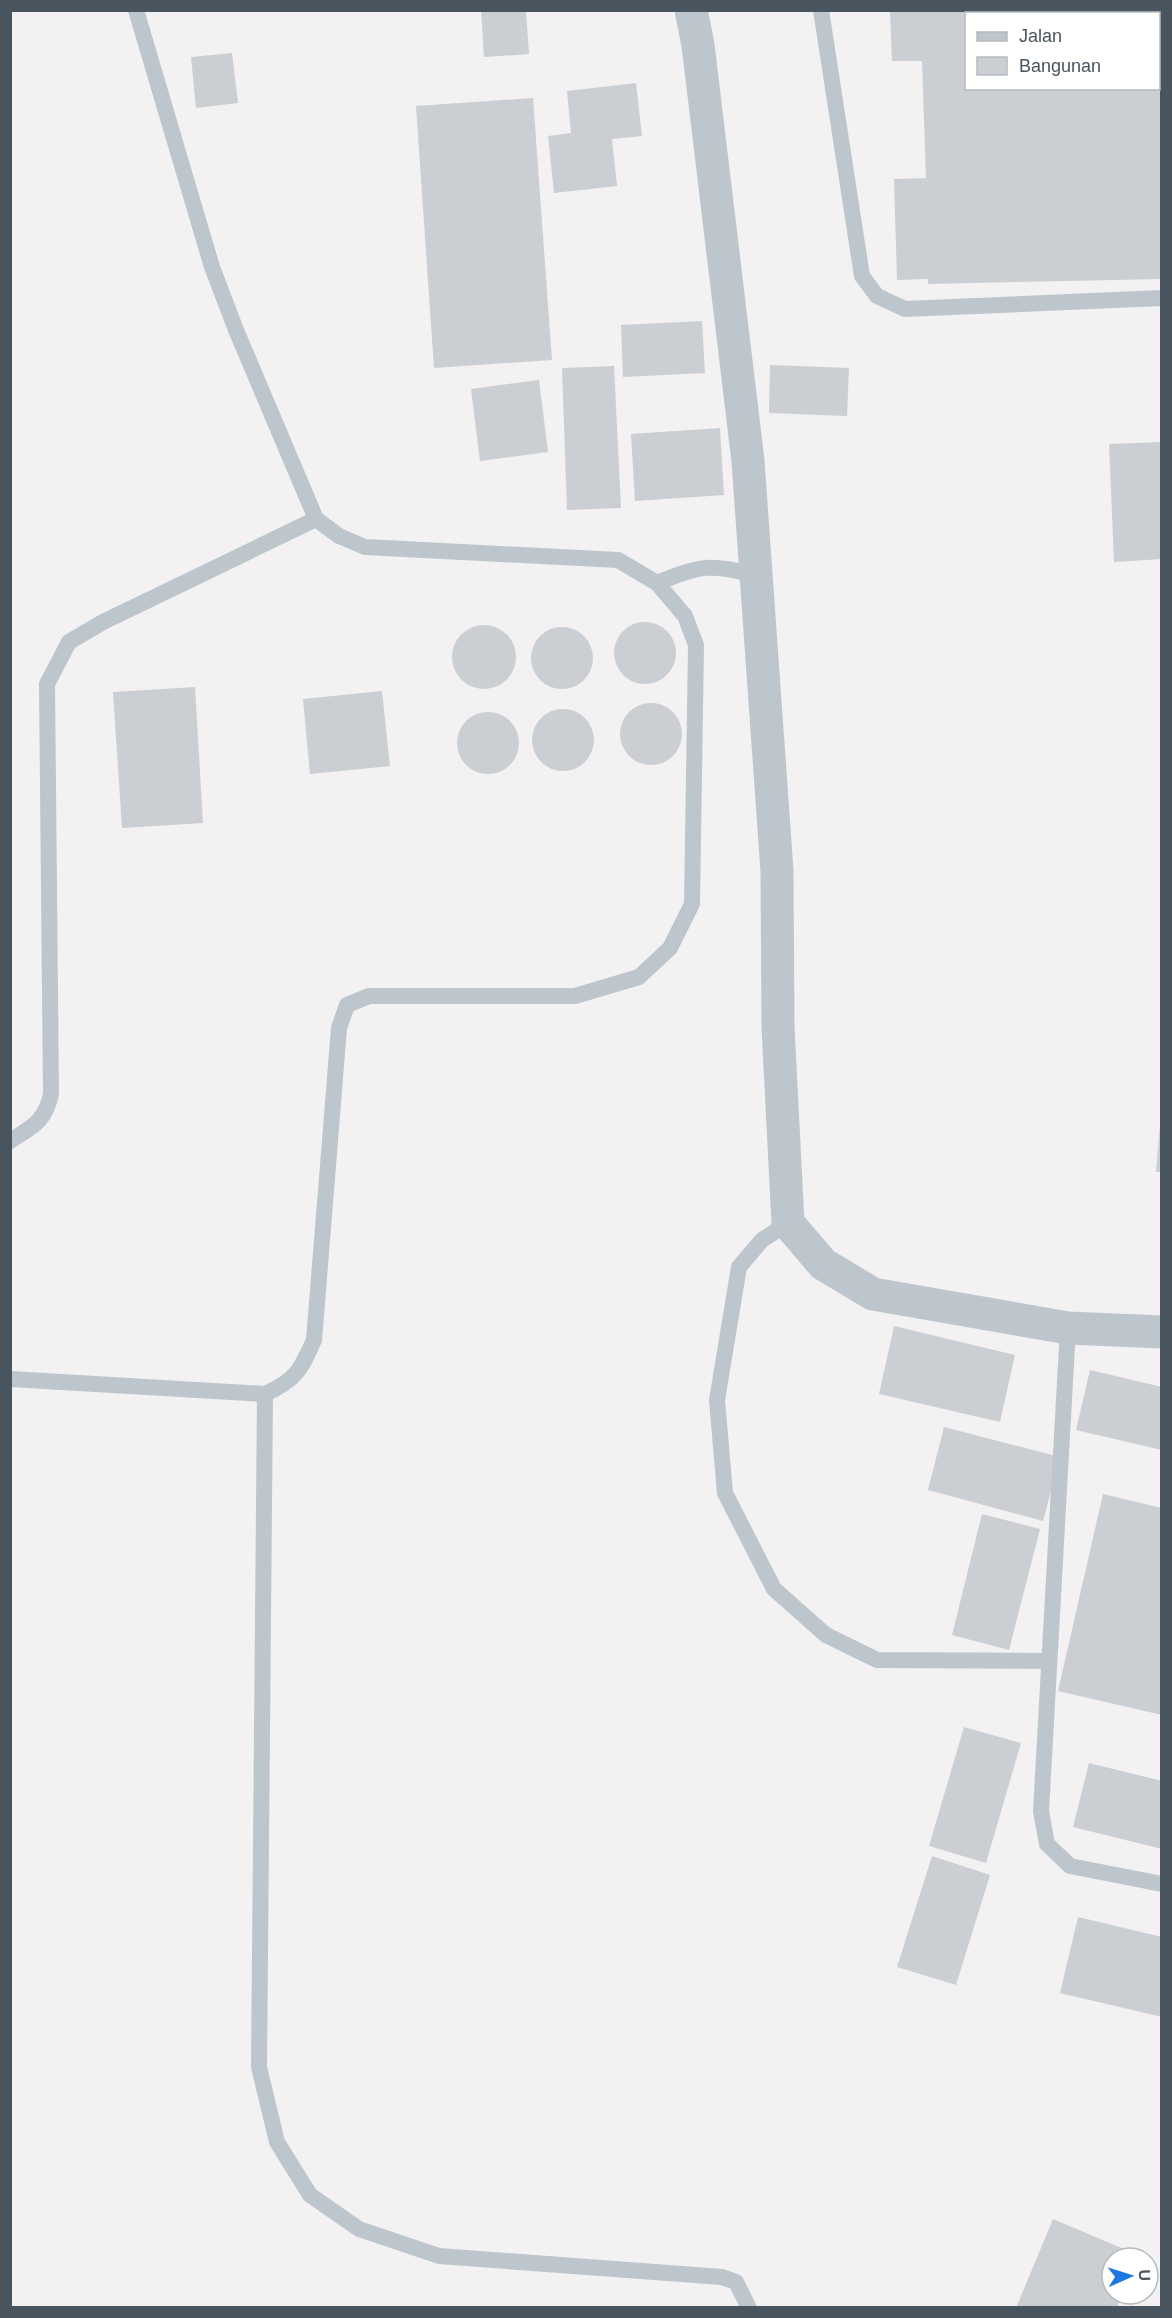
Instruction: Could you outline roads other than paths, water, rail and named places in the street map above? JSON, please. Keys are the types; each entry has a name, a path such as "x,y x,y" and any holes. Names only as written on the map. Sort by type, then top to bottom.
{"street":[{"path":"691,10 698,45 748,461 777,871 778,1027 788,1223 823,1264 873,1294 1068,1328 1161,1332"}],"lane":[{"path":"10,1379 265,1394 287,1384 303,1365 314,1340 339,1028 347,1005 369,996 575,996 639,977 670,948 692,904 696,645 684,616 657,583 618,560 365,547 339,536 316,519 236,330 212,267 136,10"},
{"path":"821,10 862,276 877,296 904,309 1161,298"},
{"path":"10,1141 41,1121 48,1108 51,1094 47,684 69,642 103,622 316,519"},
{"path":"657,583 699,567 727,568 757,576"},
{"path":"788,1223 762,1239 739,1267 717,1400 724,1493 774,1589 826,1635 878,1660 1049,1661"},
{"path":"1068,1328 1041,1811 1047,1844 1070,1866 1161,1884"},
{"path":"265,1394 259,2067 277,2142 310,2195 359,2229 439,2256 722,2277 736,2282 749,2307"}]}
